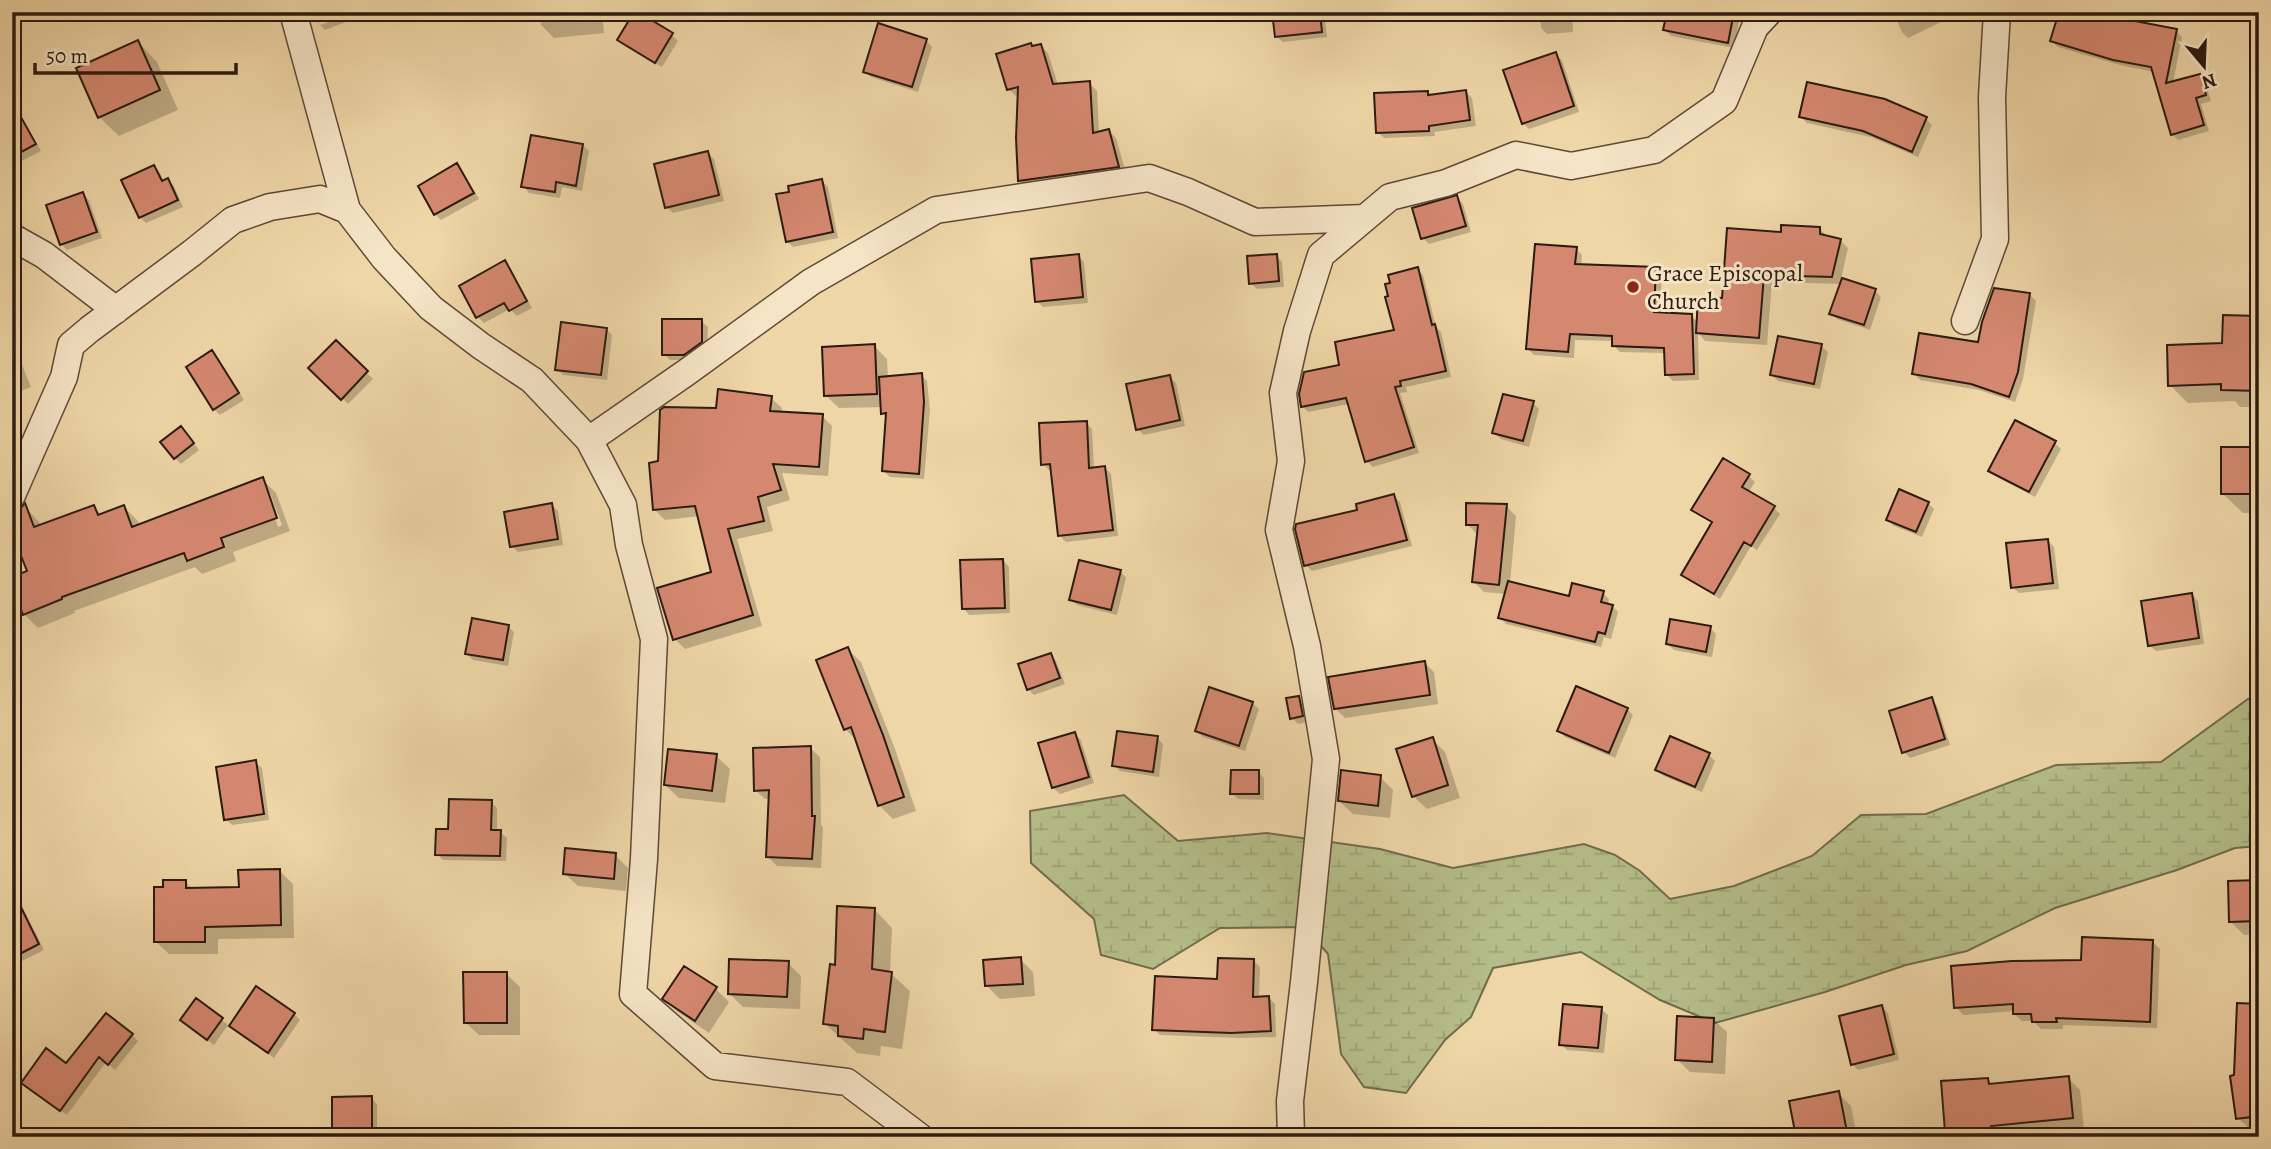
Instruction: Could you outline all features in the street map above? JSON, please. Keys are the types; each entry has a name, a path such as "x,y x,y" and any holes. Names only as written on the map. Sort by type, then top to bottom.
{"street":[{"path":"293,12 347,211 384,258 430,308 532,380 589,440 623,505 629,545 654,639 644,859 633,994 715,1066 847,1082 920,1137"},
{"path":"1291,1137 1290,1101 1326,759 1307,646 1279,530 1291,461 1283,393 1297,331 1321,256 1390,197 1446,183 1516,155 1571,166 1654,150 1724,102 1755,27 1769,12"},
{"path":"1965,321 1995,239 1992,97 1997,12"},
{"path":"589,440 811,282 936,210 1149,178 1255,222 1365,218"},
{"path":"12,495 20,460 64,377 71,345 233,220 270,207 320,199 347,211"},
{"path":"12,237 44,255 116,310"}],"green space":[{"path":"2259,697 2259,846 2235,848 2177,870 2055,908 1967,951 1906,965 1825,992 1715,1023 1660,1000 1581,952 1493,968 1471,1017 1445,1040 1406,1093 1364,1087 1341,1054 1328,954 1305,927 1220,928 1153,969 1101,955 1094,919 1031,863 1030,811 1124,795 1178,841 1267,833 1380,849 1453,868 1584,844 1615,855 1640,871 1670,899 1734,886 1812,856 1861,815 1926,814 2056,765 2161,762 2248,699"}],"building":[{"path":"634,12 673,33 655,63 617,40"},
{"path":"1272,12 1320,12 1322,32 1275,37"},
{"path":"1667,12 1734,12 1728,43 1663,30"},
{"path":"2059,12 2121,12 2119,18 2177,29 2166,83 2200,74 2206,95 2196,98 2204,125 2171,135 2151,67 2113,60 2050,41"},
{"path":"878,23 927,39 912,87 863,72"},
{"path":"138,40 160,90 98,118 76,68"},
{"path":"1031,43 1032,46 1041,44 1053,84 1090,81 1093,133 1109,129 1119,167 1018,181 1018,87 1007,90 996,54"},
{"path":"1556,52 1574,106 1522,124 1503,70"},
{"path":"1807,82 1885,99 1927,117 1912,152 1863,131 1799,117"},
{"path":"1466,90 1470,120 1429,126 1429,131 1376,133 1374,93 1428,91 1428,95"},
{"path":"12,101 36,144 12,157"},
{"path":"531,135 583,144 576,186 556,182 555,192 521,187"},
{"path":"708,151 719,195 665,208 654,164"},
{"path":"457,163 474,193 434,215 418,186"},
{"path":"154,165 162,181 168,178 178,200 139,218 121,180"},
{"path":"822,179 833,232 786,242 776,194 789,192 788,186"},
{"path":"83,192 97,232 60,245 46,205"},
{"path":"1457,195 1466,226 1421,239 1412,208"},
{"path":"1781,225 1820,227 1820,234 1841,239 1832,277 1764,275 1759,338 1696,333 1698,297 1722,298 1727,228 1781,232"},
{"path":"1535,244 1577,247 1575,264 1656,267 1654,312 1692,314 1694,374 1665,375 1664,348 1612,346 1612,336 1570,334 1568,352 1526,349"},
{"path":"1079,254 1083,297 1035,302 1031,259"},
{"path":"1277,254 1279,281 1249,284 1247,256"},
{"path":"505,260 527,301 509,311 504,303 476,318 459,286"},
{"path":"1418,267 1446,371 1400,381 1401,386 1395,387 1414,447 1365,462 1346,398 1301,407 1299,394 1304,372 1339,365 1335,342 1394,330 1385,297 1388,296 1385,284 1390,283 1388,275"},
{"path":"1842,278 1876,289 1864,325 1829,314"},
{"path":"1994,288 2030,293 2018,372 2009,397 1971,384 1912,374 1919,333 1978,342"},
{"path":"2223,315 2259,316 2259,391 2221,390 2221,384 2168,386 2167,345 2222,343"},
{"path":"662,319 702,319 702,342 684,355 662,355"},
{"path":"561,322 607,328 601,375 555,370"},
{"path":"1778,336 1822,344 1814,384 1770,375"},
{"path":"336,340 368,371 341,400 308,368"},
{"path":"875,344 877,394 824,396 822,347"},
{"path":"212,350 239,393 213,410 186,367"},
{"path":"922,373 924,402 919,474 882,471 886,413 881,414 879,377"},
{"path":"1170,375 1180,420 1136,430 1126,384"},
{"path":"718,389 772,396 770,411 823,414 819,467 773,464 781,490 758,497 764,521 728,529 753,615 673,640 657,588 711,572 695,506 653,510 649,463 658,461 660,410 664,407 716,408"},
{"path":"1503,394 1534,401 1523,441 1492,433"},
{"path":"2015,420 2056,441 2029,492 1988,471"},
{"path":"1087,421 1089,468 1105,466 1113,530 1058,536 1050,464 1041,465 1039,423"},
{"path":"181,426 194,443 174,459 160,442"},
{"path":"2221,447 2259,447 2259,494 2221,494"},
{"path":"1723,458 1750,474 1742,487 1775,506 1751,546 1744,542 1714,594 1681,575 1712,522 1691,510"},
{"path":"263,477 277,518 221,538 224,547 187,561 184,553 62,597 23,615 12,588 12,577 27,571 12,533 12,511 21,508 25,503 34,527 94,505 98,515 124,505 132,527"},
{"path":"1899,489 1929,502 1916,532 1886,520"},
{"path":"1394,494 1407,540 1304,566 1296,524 1357,510 1356,504"},
{"path":"552,503 558,539 510,547 504,512"},
{"path":"1466,503 1507,504 1499,585 1472,582 1478,525 1466,525"},
{"path":"2048,539 2053,583 2011,588 2006,543"},
{"path":"1003,559 1005,608 962,609 960,560"},
{"path":"1079,560 1121,570 1111,610 1069,600"},
{"path":"1508,581 1569,596 1572,583 1604,591 1601,602 1613,605 1605,634 1598,632 1595,642 1498,618"},
{"path":"2192,593 2199,638 2148,646 2141,601"},
{"path":"472,618 509,625 503,660 465,654"},
{"path":"1670,619 1711,626 1706,652 1666,644"},
{"path":"848,647 904,797 878,806 851,727 844,730 816,660"},
{"path":"1051,653 1060,678 1027,690 1018,664"},
{"path":"1425,661 1430,695 1334,709 1328,677"},
{"path":"1576,686 1628,708 1609,753 1557,731"},
{"path":"1209,687 1253,702 1239,746 1195,731"},
{"path":"1299,696 1303,716 1290,719 1286,698"},
{"path":"1932,697 1945,739 1902,753 1889,711"},
{"path":"1117,731 1158,736 1153,772 1112,766"},
{"path":"1075,732 1089,777 1052,788 1038,743"},
{"path":"1670,736 1710,753 1695,787 1655,770"},
{"path":"1433,737 1448,785 1412,797 1396,749"},
{"path":"811,746 812,816 815,816 812,859 766,857 769,790 754,791 753,748"},
{"path":"668,749 717,754 712,791 664,785"},
{"path":"256,760 264,814 224,820 216,767"},
{"path":"1231,770 1259,770 1259,794 1230,794"},
{"path":"1341,770 1381,775 1378,806 1338,801"},
{"path":"449,799 492,800 491,830 501,830 500,856 435,855 436,829 448,829"},
{"path":"565,848 616,853 614,879 563,874"},
{"path":"280,869 281,925 205,927 205,942 154,942 154,887 163,887 163,880 186,880 186,888 239,887 238,870"},
{"path":"2259,880 2259,921 2229,922 2228,881"},
{"path":"12,889 39,944 12,958"},
{"path":"837,906 875,908 872,969 892,972 885,1032 864,1029 863,1039 838,1036 838,1026 823,1024 830,964 835,965"},
{"path":"2082,937 2153,940 2150,1022 2056,1018 2057,1022 2032,1022 2031,1014 2013,1014 2013,1004 1954,1008 1951,966 2012,961 2081,960"},
{"path":"1021,957 1023,984 985,986 983,960"},
{"path":"1218,958 1254,959 1253,997 1269,996 1271,1031 1231,1033 1152,1030 1155,976 1217,979"},
{"path":"729,959 789,961 787,997 728,994"},
{"path":"684,966 717,987 695,1021 662,999"},
{"path":"463,972 507,972 507,1023 464,1023"},
{"path":"256,986 295,1013 268,1053 229,1026"},
{"path":"196,998 223,1018 207,1040 180,1020"},
{"path":"2237,1003 2259,1004 2259,1116 2236,1119 2230,1076 2234,1075"},
{"path":"1563,1004 1602,1007 1598,1048 1559,1045"},
{"path":"1882,1005 1894,1054 1851,1065 1839,1016"},
{"path":"106,1013 133,1034 108,1065 99,1057 60,1111 21,1083 46,1048 66,1063"},
{"path":"1677,1016 1714,1018 1712,1062 1675,1060"},
{"path":"2069,1076 2073,1118 1991,1126 1992,1129 1945,1132 1941,1081 1988,1078 1989,1084"},
{"path":"1839,1091 1848,1137 1796,1137 1789,1101"},
{"path":"372,1096 372,1137 332,1137 332,1097"}],"place":[{"name":"Grace Episcopal Church","path":"1633,287"}]}
